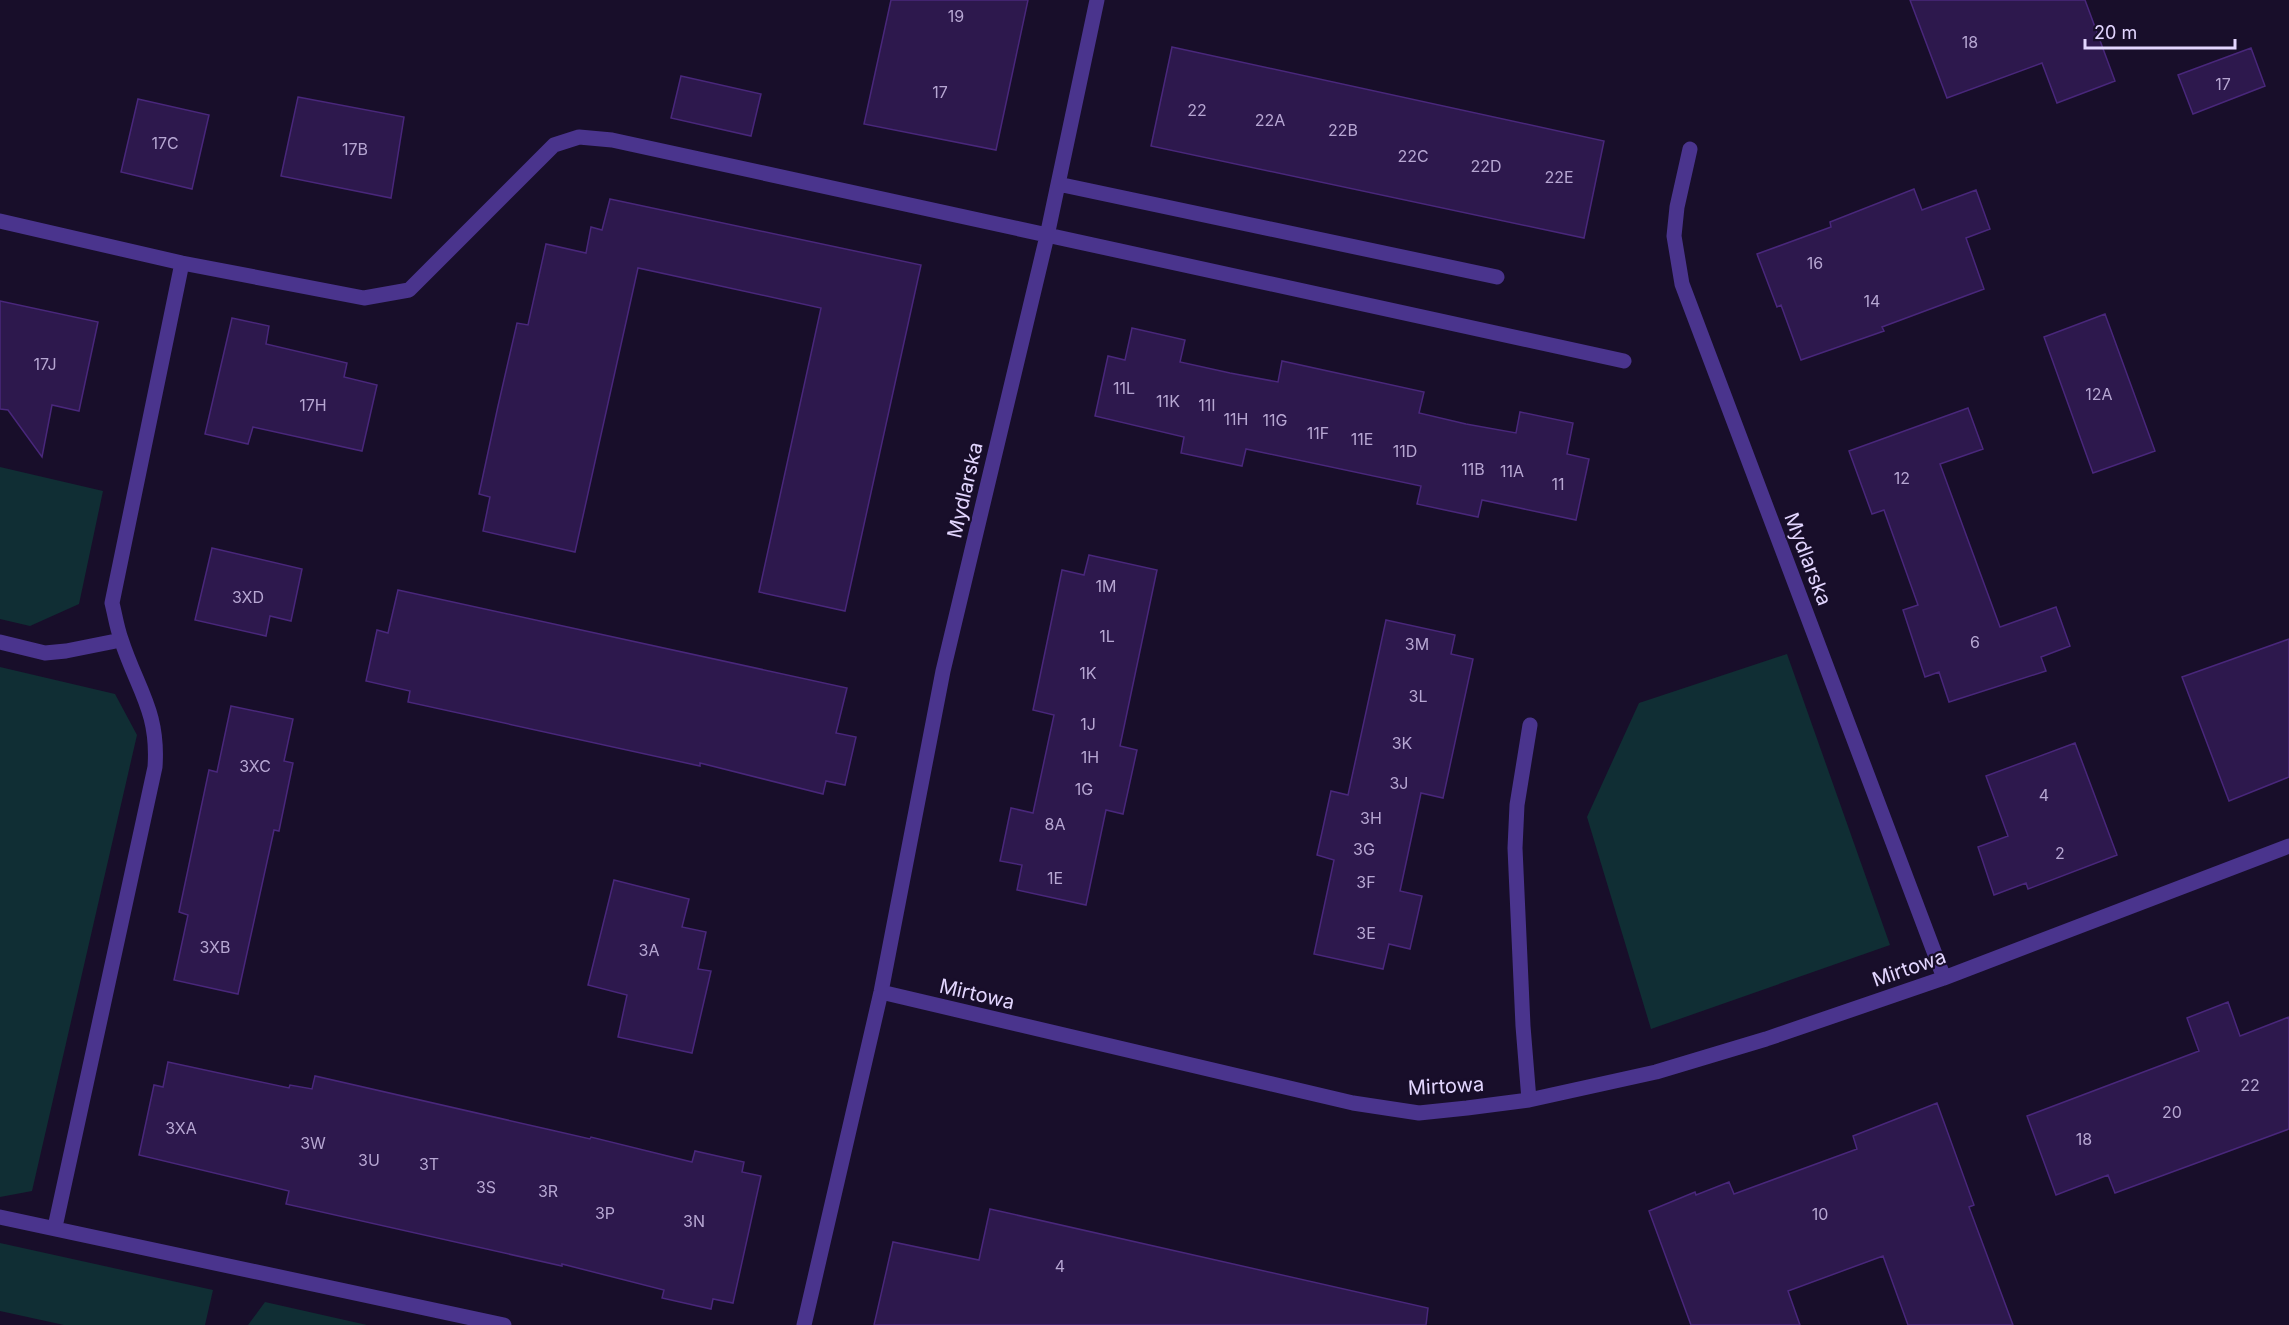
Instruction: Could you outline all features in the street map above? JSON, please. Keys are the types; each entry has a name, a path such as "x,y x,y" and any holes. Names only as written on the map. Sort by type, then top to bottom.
{"street":[{"name":"Mydlarska","path":"881,992 943,671 1047,236 1097,0"},
{"path":"0,221 182,263 364,298 409,290 554,145 579,137 612,140 1624,361"},
{"name":"Mydlarska","path":"1690,149 1677,207 1674,236 1682,284 1944,978"},
{"path":"1058,184 1497,277"},
{"path":"55,1227 155,768 156,745 150,709 121,640 112,603 182,263"},
{"path":"0,642 45,653 121,640"},
{"path":"1529,1100 1523,1026 1515,848 1517,805 1530,725"},
{"name":"Mirtowa","path":"881,992 1353,1103 1419,1113 1529,1100 1656,1072 1766,1039 1944,978 2289,846"},
{"path":"804,1325 881,992"},
{"path":"0,1216 504,1325"}],"green space":[{"path":"0,467 103,491 79,604 30,626 0,619"},
{"path":"1787,654 1890,945 1651,1029 1587,817 1639,703"},
{"path":"0,667 115,694 137,735 32,1191 0,1197"},
{"path":"0,1243 213,1290 205,1325 64,1325 0,1311"},
{"path":"265,1302 367,1325 248,1325"}],"building":[{"path":"891,0 1028,0 996,150 864,124"},
{"path":"1910,0 2085,0 2115,81 2057,103 2042,63 1947,98"},
{"path":"1172,47 1604,141 1584,238 1151,146"},
{"path":"2251,48 2265,86 2193,114 2178,75"},
{"path":"681,76 761,94 751,136 671,118"},
{"path":"298,97 404,117 391,198 281,176"},
{"path":"138,99 209,115 192,189 121,172"},
{"path":"1914,189 1922,210 1976,190 1990,229 1966,238 1984,289 1882,327 1884,331 1801,360 1781,305 1777,307 1757,254 1831,227 1830,222"},
{"path":"610,199 921,265 845,611 759,592 821,308 638,268 575,552 483,531 490,497 479,494 498,406 517,323 528,325 546,244 586,253 591,227 602,230"},
{"path":"0,301 98,322 79,411 52,405 42,457 8,410 0,409"},
{"path":"2105,314 2155,451 2093,473 2044,337"},
{"path":"232,318 269,326 266,344 347,363 344,377 377,385 362,451 253,427 248,444 205,434"},
{"path":"1132,328 1185,340 1180,362 1278,382 1282,361 1424,392 1419,413 1466,424 1516,433 1520,412 1573,423 1567,454 1589,459 1576,520 1482,500 1478,517 1417,504 1421,486 1246,449 1242,466 1181,453 1184,437 1095,416 1108,356 1125,360"},
{"path":"1968,408 1983,449 1940,464 2000,627 2056,607 2070,646 2041,657 2046,671 1949,702 1939,672 1925,677 1903,610 1918,605 1884,510 1872,514 1849,451"},
{"path":"212,548 302,569 291,621 270,616 266,636 195,620"},
{"path":"1089,555 1157,570 1120,746 1137,750 1123,814 1106,810 1086,905 1017,890 1022,865 1000,861 1011,808 1033,813 1054,715 1033,710 1062,570 1084,575"},
{"path":"398,590 847,688 836,733 856,737 845,785 826,781 823,794 700,763 700,766 408,702 410,691 366,681 377,630 388,633"},
{"path":"1386,620 1455,635 1451,654 1473,659 1443,798 1421,793 1400,891 1422,896 1410,949 1389,944 1383,969 1314,954 1334,860 1317,855 1331,791 1348,795"},
{"path":"2289,639 2289,777 2229,801 2182,677"},
{"path":"231,706 293,719 284,761 293,763 279,831 274,830 238,994 174,980 188,915 179,912 209,770 217,772"},
{"path":"2075,743 2117,855 2028,889 2026,883 1994,895 1978,847 2008,836 1986,776"},
{"path":"614,880 689,899 682,927 706,932 698,969 711,971 692,1053 618,1037 627,995 588,985"},
{"path":"2228,1002 2240,1036 2289,1017 2289,1129 2115,1193 2108,1175 2056,1195 2027,1116 2199,1051 2187,1018"},
{"path":"168,1062 289,1088 290,1085 312,1089 315,1076 590,1139 591,1137 692,1162 695,1151 744,1162 742,1172 761,1176 733,1303 713,1299 711,1309 662,1298 664,1290 562,1264 562,1266 286,1204 289,1191 139,1155 154,1085 163,1087"},
{"path":"1937,1103 1974,1205 1969,1207 2013,1325 1908,1325 1883,1256 1788,1291 1800,1325 1691,1325 1649,1211 1695,1192 1696,1195 1729,1182 1734,1194 1857,1149 1853,1136"},
{"path":"990,1209 1428,1308 1426,1325 874,1325 893,1242 979,1260"}]}
